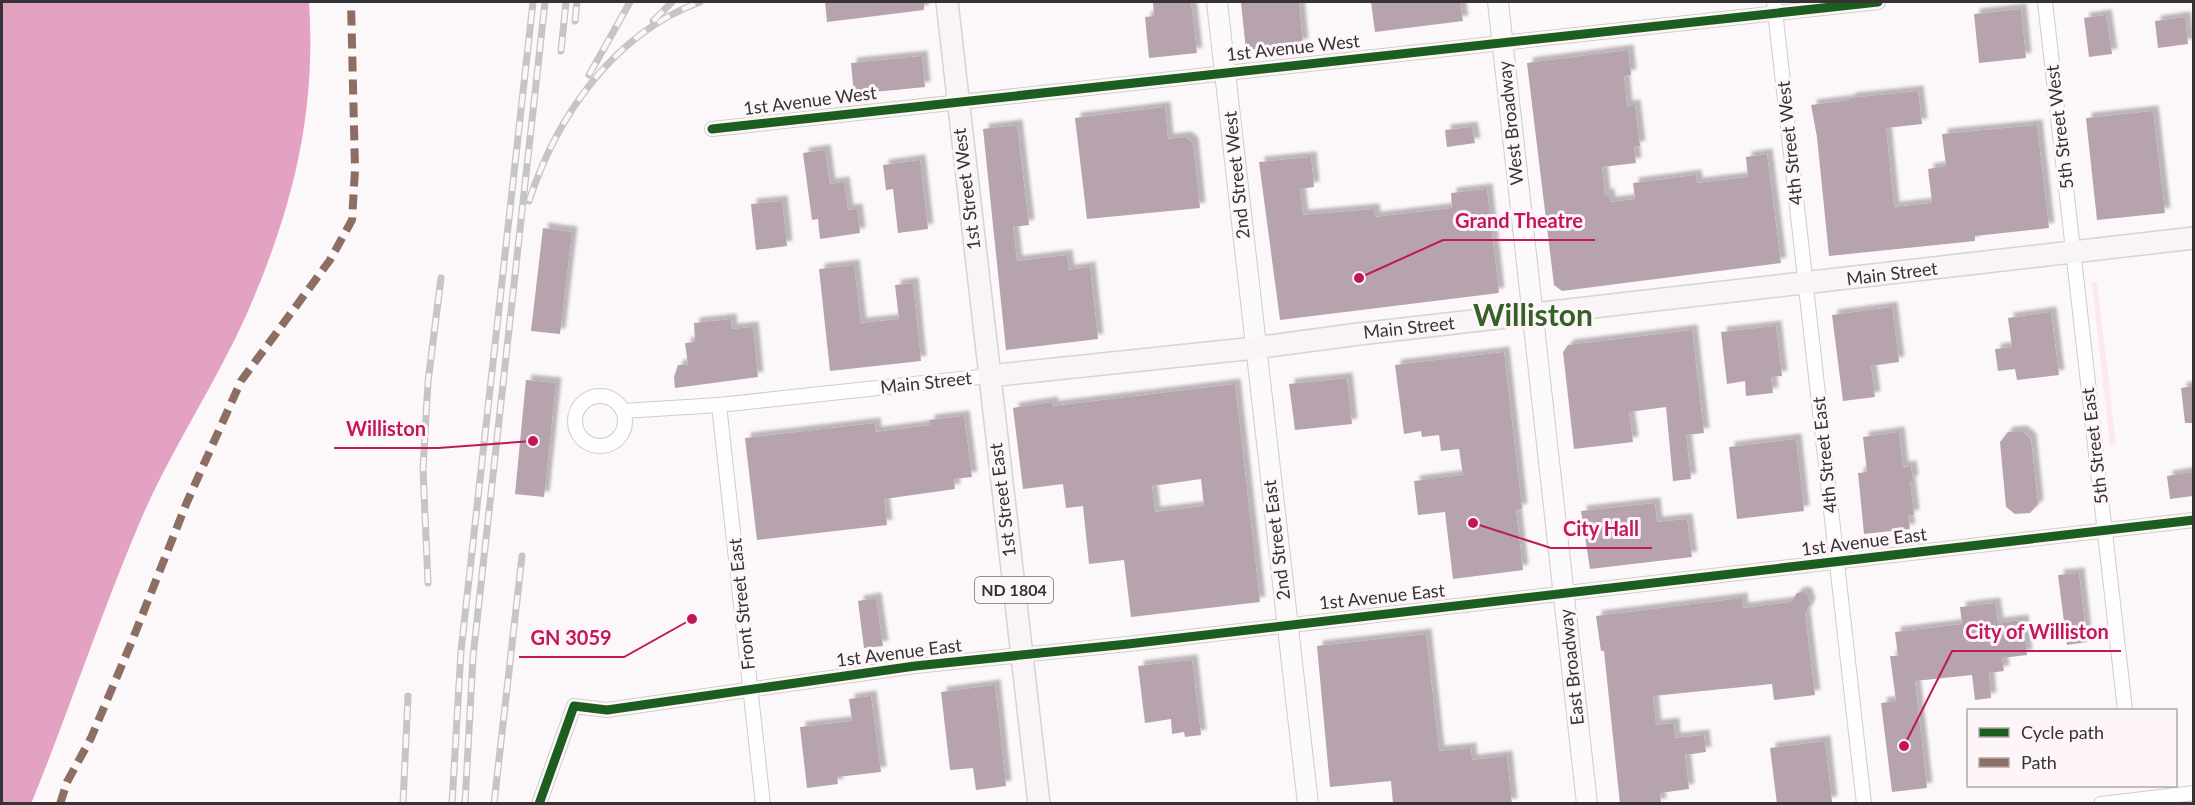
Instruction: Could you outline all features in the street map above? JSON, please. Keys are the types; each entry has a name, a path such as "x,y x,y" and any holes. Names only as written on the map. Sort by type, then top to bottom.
{"main road":[{"name":"1st Street West","path":"947,2 989,376"},
{"name":"Main Street","path":"989,376 1806,285 2193,238"},
{"name":"1st Street East","path":"989,376 1039,804"}],"street":[{"name":"2nd Street West","path":"1217,2 1255,348"},
{"name":"West Broadway","path":"1498,2 1533,315"},
{"name":"1st Avenue West","path":"712,129 1503,42 1774,7 1878,2"},
{"name":"5th Street West","path":"2045,2 2074,253"},
{"name":"4th Street West","path":"1774,7 1806,285"},
{"name":"5th Street East","path":"2074,253 2125,709"},
{"name":"4th Street East","path":"1806,285 1864,804"},
{"name":"East Broadway","path":"1533,315 1587,804"},
{"name":"2nd Street East","path":"1255,348 1308,804"},
{"name":"Main Street","path":"623,411 719,405 989,376"},
{"name":"Front Street East","path":"719,405 763,804"},
{"name":"1st Avenue East","path":"539,804 574,706 607,710 751,688 1021,654 2193,520"},
{"path":"2101,804 2135,796 2193,793"}],"shaded area":[{"path":"2,2 309,2 309,79 305,117 300,153 281,225 241,326 166,467 139,524 31,804 2,803"},
{"path":"2097,282 2116,444 2110,446 2092,283"}],"building":[{"path":"825,2 924,2 924,10 827,22"},
{"path":"1153,2 1191,2 1197,53 1149,58 1145,17 1154,16"},
{"path":"1299,2 1303,44 1246,50 1241,3"},
{"path":"1371,2 1460,2 1463,21 1375,32"},
{"path":"2021,9 2026,58 1979,63 1974,14"},
{"path":"2106,15 2112,54 2089,57 2084,18"},
{"path":"2185,17 2188,44 2158,48 2155,21"},
{"path":"1628,50 1631,75 1624,76 1627,106 1635,105 1640,146 1634,147 1636,163 1602,167 1605,195 1609,194 1610,202 1635,199 1633,183 1696,175 1697,183 1748,177 1746,157 1767,154 1781,263 1562,291 1554,285 1527,63"},
{"path":"922,56 925,87 854,94 851,63"},
{"path":"1918,91 1922,124 1886,128 1894,207 1932,203 1928,169 1946,166 1942,134 2037,125 2049,228 1975,236 1975,241 1829,256 1817,137 1811,105 1850,100 1850,98"},
{"path":"1165,107 1168,139 1186,137 1193,143 1200,208 1087,219 1075,118"},
{"path":"2153,111 2165,213 2097,220 2086,118"},
{"path":"1017,125 1029,225 1013,227 1017,261 1067,255 1069,270 1090,267 1098,339 1006,350 983,129"},
{"path":"1472,127 1475,143 1447,147 1445,130"},
{"path":"825,150 830,184 844,182 848,210 857,209 860,233 820,239 818,219 812,220 803,153"},
{"path":"1311,157 1314,187 1300,189 1303,215 1374,209 1375,217 1452,208 1451,193 1487,189 1499,293 1280,320 1259,162"},
{"path":"920,160 928,229 898,233 893,189 886,190 883,165"},
{"path":"782,201 787,246 756,250 751,204"},
{"path":"543,228 572,232 560,334 531,331"},
{"path":"854,265 861,323 899,319 895,285 913,283 921,361 830,371 819,269"},
{"path":"1892,307 1899,362 1871,366 1875,397 1843,401 1832,315"},
{"path":"2051,312 2059,375 2017,380 2015,369 1998,371 1995,349 2012,347 2008,318"},
{"path":"731,319 732,329 753,327 758,377 675,388 674,377 678,365 688,365 685,343 695,342 694,323"},
{"path":"1776,326 1782,376 1771,377 1773,393 1746,396 1745,381 1727,384 1721,332"},
{"path":"1692,330 1704,433 1686,435 1691,479 1673,481 1666,407 1629,412 1633,442 1574,449 1563,352 1568,345"},
{"path":"1504,352 1522,509 1516,510 1523,570 1453,579 1445,512 1418,515 1414,481 1463,475 1459,449 1441,451 1439,435 1422,437 1421,431 1404,434 1395,365"},
{"path":"1347,378 1352,424 1295,430 1289,384"},
{"path":"526,380 556,383 544,497 515,494"},
{"path":"1235,384 1260,602 1131,617 1124,560 1089,564 1083,506 1066,508 1063,484 1023,489 1013,408 1052,402 1053,406","holes":["1201,479 1204,506 1155,512 1152,486"]},
{"path":"2193,386 2193,423 2185,423 2181,388"},
{"path":"964,416 972,477 954,479 955,489 884,499 887,525 757,540 745,438 875,423 876,432 930,425 929,420"},
{"path":"2022,431 2031,439 2038,504 2030,513 2015,514 2006,507 2000,442 2008,432"},
{"path":"1899,432 1903,467 1911,466 1913,481 1910,481 1914,515 1908,516 1910,529 1864,534 1858,473 1867,472 1863,437"},
{"path":"1796,439 1804,511 1737,519 1729,447"},
{"path":"2193,472 2193,496 2170,499 2167,476"},
{"path":"1655,503 1657,522 1687,519 1692,557 1590,569 1581,511"},
{"path":"2079,573 2087,642 2067,645 2058,575"},
{"path":"1797,593 1807,594 1810,604 1805,614 1815,695 1774,700 1772,684 1653,696 1656,725 1674,723 1675,738 1704,735 1706,752 1685,755 1689,789 1660,793 1661,804 1620,804 1604,651 1601,651 1596,616 1742,598 1743,608 1791,602"},
{"path":"876,598 883,646 864,648 858,601"},
{"path":"1995,603 1998,623 2023,620 2027,655 2002,658 2004,671 1989,673 1991,698 1975,700 1972,675 1915,681 1927,788 1892,792 1881,703 1896,701 1890,656 1898,656 1895,632 1962,624 1960,607"},
{"path":"1426,634 1439,751 1471,748 1472,760 1507,756 1512,804 1393,804 1391,781 1330,787 1317,646"},
{"path":"1192,660 1201,735 1185,737 1184,732 1172,734 1171,719 1145,723 1138,666"},
{"path":"995,685 1006,786 976,790 973,768 950,770 941,692"},
{"path":"871,696 881,772 837,777 838,784 807,788 800,727 852,721 849,699"},
{"path":"1825,741 1832,802 1777,804 1770,748"}],"railway":[{"path":"452,804 461,651 533,2"},
{"path":"465,804 473,657 545,2"},
{"path":"561,51 566,2"},
{"path":"575,21 577,2"},
{"path":"589,75 630,2"},
{"path":"653,21 672,2"},
{"path":"529,201 555,139 572,109 592,82 615,57 641,35 669,16 700,2"},
{"path":"428,583 423,469 428,382 441,278"},
{"path":"494,804 522,556"},
{"path":"403,804 408,696"}],"marked path":[{"path":"60,804 67,782 91,738 187,502 241,381 330,260 352,220 355,170 351,2"}],"cycle path":[{"path":"712,129 1878,2"},
{"path":"539,804 574,706 607,710 915,666 1128,644 2194,520"}],"place":[{"name":"Grand Theatre","path":"1359,278"},
{"name":"Williston","path":"533,441"},
{"name":"City Hall","path":"1473,523"},
{"name":"GN 3059","path":"692,619"},
{"name":"City of Williston","path":"1904,746"}],"district":[{"name":"Williston","path":"1533,316"}]}
